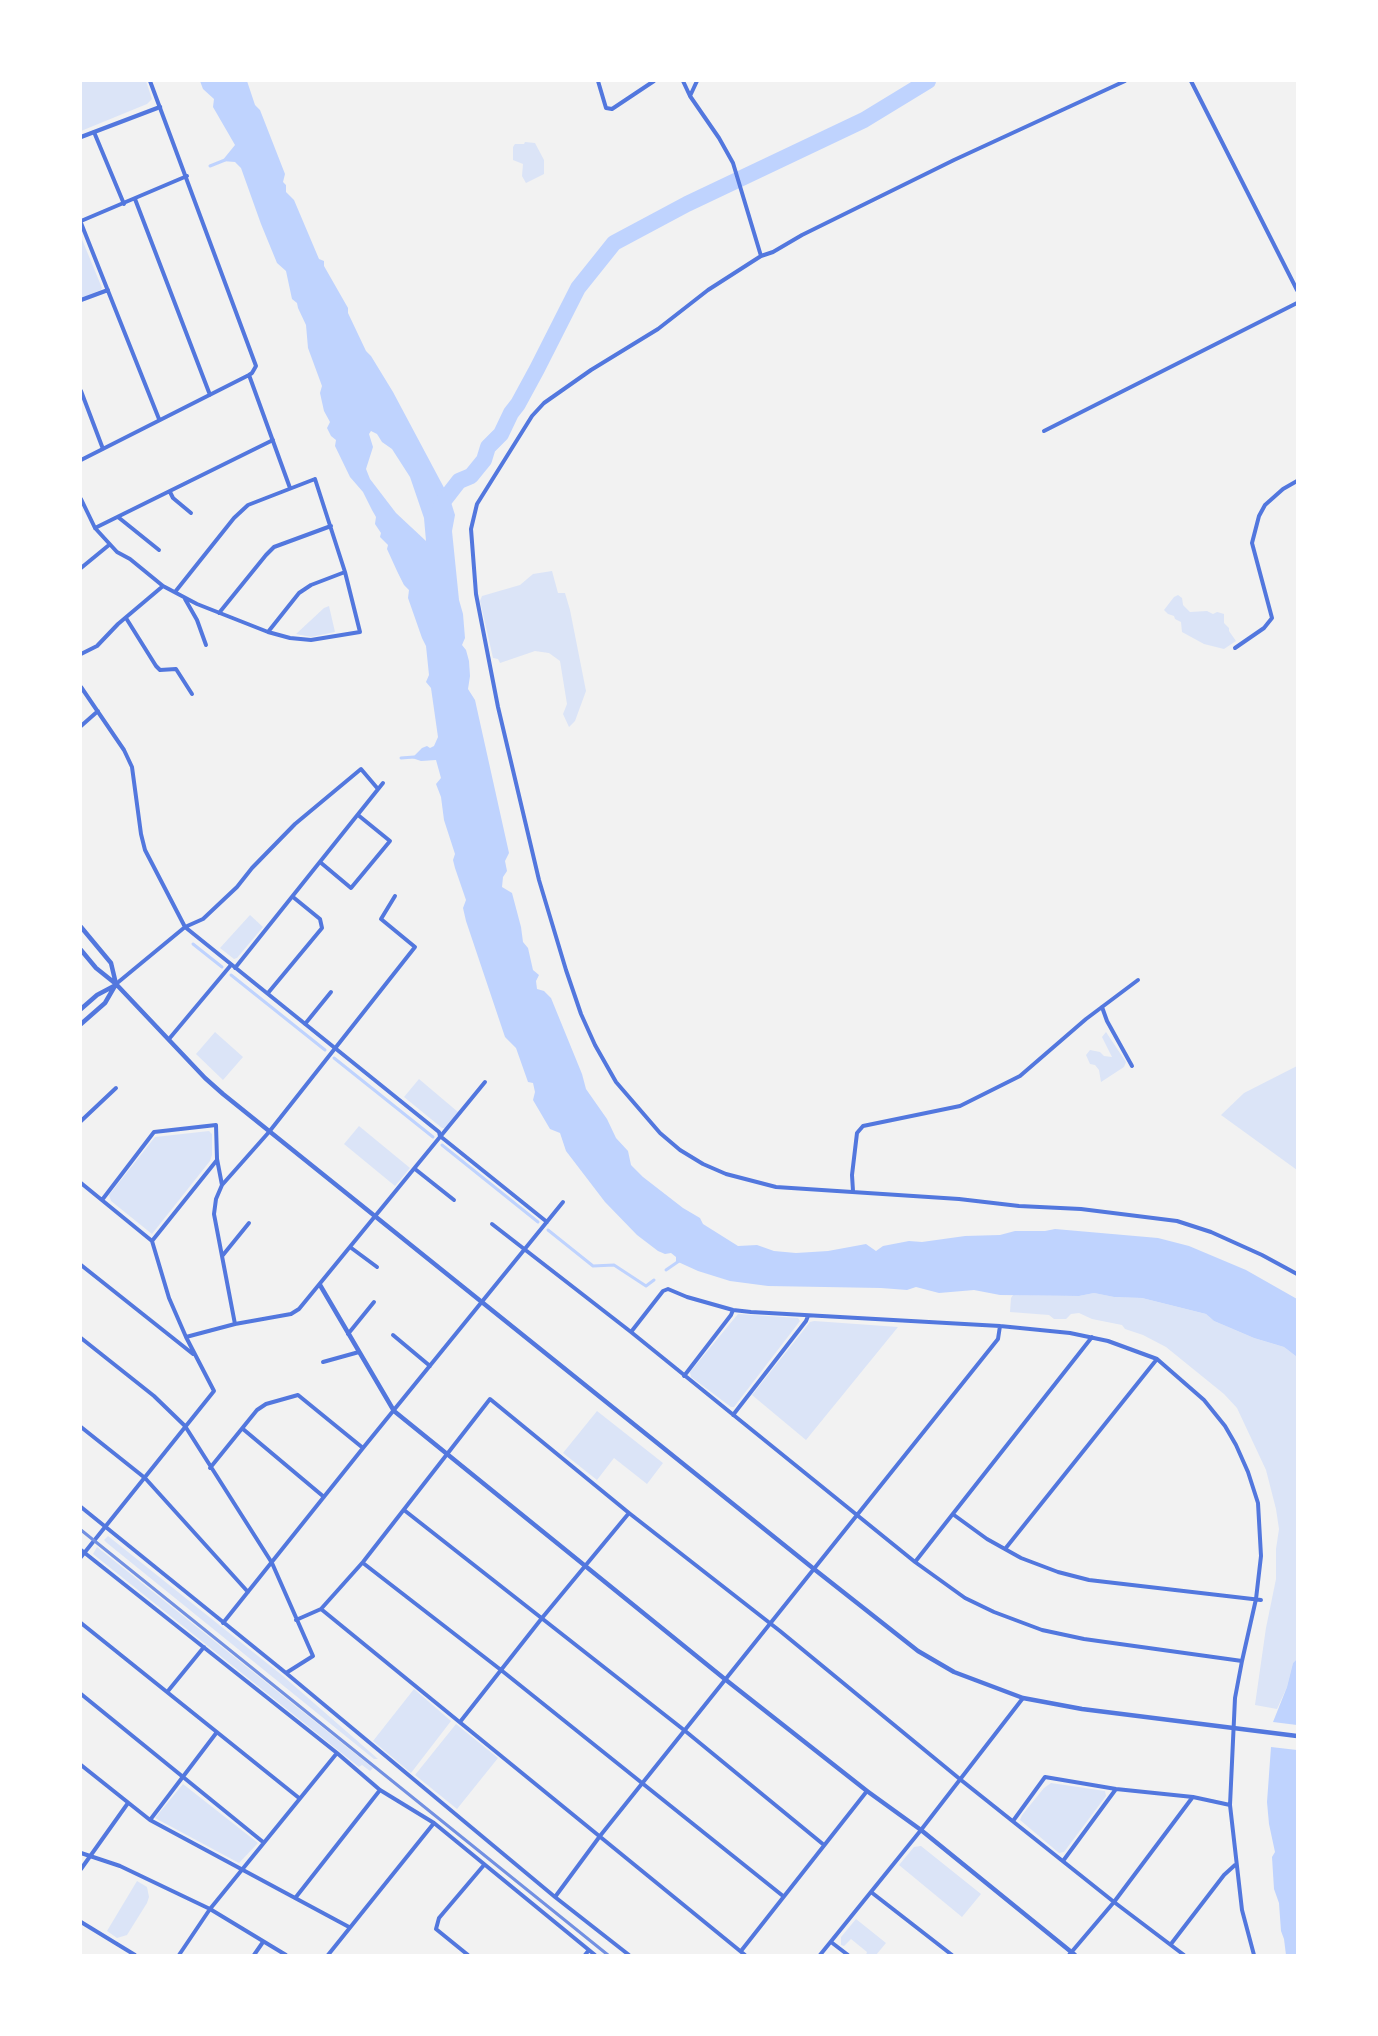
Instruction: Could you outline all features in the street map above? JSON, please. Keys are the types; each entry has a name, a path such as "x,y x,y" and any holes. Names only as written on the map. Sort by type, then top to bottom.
{"street":[{"path":"81,460 249,375 256,366 150,81"},
{"path":"598,81 606,108 612,109 654,81"},
{"path":"683,81 736,172 761,256"},
{"path":"690,96 697,81"},
{"path":"1125,81 954,160 761,256 708,290 658,329 591,370 544,403 532,416 477,504 471,529 471,553 476,594 498,707 539,880 581,1014 616,1082 660,1133 680,1150 703,1164 742,1179 776,1187 1081,1209 1177,1221 1211,1232 1262,1254 1297,1274"},
{"path":"1191,81 1297,290"},
{"path":"81,137 159,107"},
{"path":"94,132 123,204"},
{"path":"159,419 81,222 186,176"},
{"path":"135,199 210,395"},
{"path":"81,300 108,290"},
{"path":"1044,431 1297,303"},
{"path":"249,375 290,488"},
{"path":"81,391 103,449"},
{"path":"95,528 273,440"},
{"path":"81,499 95,528 117,552 130,559 163,586 184,597 268,632 290,638 311,640 360,632 345,572 315,479 248,506 234,518 175,592"},
{"path":"1235,648 1264,628 1272,618 1252,543 1259,516 1266,505 1283,489 1297,481"},
{"path":"170,492 173,498 191,513"},
{"path":"118,517 159,550"},
{"path":"219,613 274,548 331,526"},
{"path":"81,568 109,544"},
{"path":"268,632 298,593 311,585 345,572"},
{"path":"81,654 98,646 163,586"},
{"path":"184,597 197,620 206,645"},
{"path":"126,618 156,666 160,670 177,670 192,694"},
{"path":"81,687 124,750 132,767 145,850 185,927 547,1222"},
{"path":"81,726 98,711"},
{"path":"81,1009 97,995 116,984 185,927 202,919 237,887 252,867 295,824 361,769 378,789"},
{"path":"169,1039 293,897 383,783"},
{"path":"320,862 351,888 390,841 358,815"},
{"path":"235,1324 214,1214 216,1200 222,1185 269,1131 415,946 381,919 395,896"},
{"path":"268,993 321,928 320,919 293,897"},
{"path":"81,927 111,963 116,984 105,1003 81,1024"},
{"path":"81,950 205,1078 918,1651 954,1672 1023,1698 1082,1709 1297,1736"},
{"path":"853,1191 852,1175 857,1133 862,1126 960,1106 1020,1076 1138,980"},
{"path":"305,1023 331,992"},
{"path":"1102,1007 1107,1021 1132,1066"},
{"path":"186,1337 235,1324 291,1314 299,1309 485,1082"},
{"path":"81,1121 116,1088"},
{"path":"102,1200 154,1132 216,1125 217,1159 222,1185"},
{"path":"152,1241 217,1159"},
{"path":"415,1169 454,1200"},
{"path":"81,1183 152,1241 169,1298 195,1356 214,1391 106,1527 83,1551 81,1557"},
{"path":"223,1623 563,1202"},
{"path":"223,1256 249,1223"},
{"path":"492,1224 631,1332 915,1562 965,1598 1042,1630 1084,1639 1242,1661"},
{"path":"350,1247 377,1268"},
{"path":"81,1265 195,1356"},
{"path":"320,1285 394,1411 726,1680 867,1791 921,1830 1072,1954 1193,1797"},
{"path":"631,1332 663,1291 668,1289 733,1310 1000,1326 1070,1333 1108,1341 1156,1359 1204,1400 1225,1426 1248,1472 1258,1503 1260,1525 1259,1599 1242,1661 1233,1728 1230,1805 1242,1910 1254,1955"},
{"path":"348,1334 374,1302"},
{"path":"684,1376 731,1316 733,1310"},
{"path":"733,1415 808,1316"},
{"path":"555,1897 684,1730 859,1515 998,1339 1000,1326"},
{"path":"393,1335 430,1366"},
{"path":"915,1562 1092,1337"},
{"path":"81,1338 154,1396 185,1426 272,1563 313,1656 286,1673"},
{"path":"323,1362 359,1352"},
{"path":"1005,1549 1156,1359"},
{"path":"210,1468 257,1410 266,1404 298,1395 363,1448"},
{"path":"296,1620 321,1609 363,1562 490,1399 961,1780 1184,1955"},
{"path":"81,1427 145,1478 248,1592"},
{"path":"243,1429 324,1497"},
{"path":"81,1507 286,1673 555,1897 629,1955"},
{"path":"404,1510 684,1730 824,1845"},
{"path":"460,1722 629,1513"},
{"path":"954,1515 987,1539 1021,1558 1058,1572 1089,1580 1259,1599"},
{"path":"83,1551 380,1790 434,1823 595,1955"},
{"path":"363,1562 783,1896"},
{"path":"321,1609 743,1953 783,1896 867,1791"},
{"path":"81,1623 299,1798"},
{"path":"168,1691 204,1647"},
{"path":"81,1694 263,1842"},
{"path":"820,1955 961,1780 1023,1698"},
{"path":"150,1820 217,1732"},
{"path":"179,1955 210,1909 336,1753"},
{"path":"81,1765 150,1820 349,1927"},
{"path":"1013,1821 1045,1777 1116,1789 1193,1797 1230,1805"},
{"path":"1063,1861 1116,1789"},
{"path":"296,1897 380,1790"},
{"path":"81,1869 128,1803"},
{"path":"328,1955 434,1823"},
{"path":"81,1853 129,1870 210,1909 286,1955"},
{"path":"1171,1944 1235,1864"},
{"path":"468,1955 436,1929 439,1918 485,1865"},
{"path":"871,1892 952,1955"},
{"path":"81,1922 135,1955"},
{"path":"254,1955 263,1942"},
{"path":"831,1942 848,1955"},
{"path":"585,1955 589,1950"}],"shaded area":[{"path":"81,81 146,81 152,99 147,104 81,131"},
{"path":"535,143 544,160 544,174 526,183 522,176 523,164 513,160 515,144"},
{"path":"81,237 102,288 81,298"},
{"path":"552,571 558,593 565,593 570,610 586,691 575,721 569,727 563,714 567,704 560,661 549,653 535,651 500,663 498,659 493,658 480,601 482,596 520,585 533,574"},
{"path":"1178,595 1190,612 1207,611 1213,614 1217,612 1224,614 1224,623 1236,641 1224,649 1204,644 1182,632 1181,622 1164,610"},
{"path":"329,606 335,632 311,637 296,634 324,608"},
{"path":"250,915 263,927 234,959 220,948"},
{"path":"215,1032 243,1057 223,1080 196,1054"},
{"path":"1106,1032 1126,1062 1124,1067 1101,1082 1099,1070 1095,1065 1090,1064 1086,1055 1090,1050 1112,1057 1102,1037"},
{"path":"1297,1066 1297,1170 1221,1115 1244,1093"},
{"path":"419,1079 458,1112 445,1128 442,1128 404,1097"},
{"path":"359,1126 410,1168 395,1186 344,1144"},
{"path":"209,1131 212,1134 210,1161 152,1234 111,1201 109,1195 155,1137"},
{"path":"1094,1293 1114,1297 1142,1298 1206,1314 1214,1321 1254,1338 1284,1347 1297,1357 1297,1659 1293,1663 1287,1687 1277,1709 1255,1705 1266,1628 1276,1579 1279,1529 1266,1470 1237,1408 1224,1394 1166,1347 1125,1329 1122,1325 1092,1319 1079,1313 1071,1314 1066,1319 1054,1319 1049,1315 1010,1312 1013,1295 1079,1296"},
{"path":"738,1314 798,1318 800,1321 734,1407 731,1407 691,1377 690,1372"},
{"path":"810,1322 898,1327 806,1440 752,1395"},
{"path":"597,1411 663,1463 647,1484 614,1458 597,1480 563,1453"},
{"path":"108,1536 283,1676 378,1759 374,1759 107,1543 104,1540"},
{"path":"97,1547 373,1768 370,1771 362,1765 359,1767 93,1554"},
{"path":"414,1689 451,1721 411,1773 373,1741"},
{"path":"456,1724 498,1758 457,1809 415,1775"},
{"path":"1051,1783 1105,1791 1106,1796 1064,1852 1059,1853 1020,1820 1044,1788"},
{"path":"183,1784 258,1843 239,1863 155,1818"},
{"path":"921,1846 981,1894 962,1917 899,1865 914,1847"},
{"path":"137,1881 147,1887 149,1897 147,1903 127,1935 117,1938 107,1931"},
{"path":"856,1919 886,1943 876,1955 866,1955 867,1952 851,1939 844,1946 841,1945 841,1937"}],"water":[{"path":"200,81 247,81 285,174 283,182 286,185 286,192 294,200 319,259 324,261 324,266 348,308 348,313 366,351 393,392 450,499 455,515 452,531 459,600 463,614 465,638 462,645 469,661 468,689 475,700 509,853 505,861 507,871 503,877 502,887 512,893 523,942 528,948 533,970 539,975 536,981 537,989 544,991 551,998 586,1089 607,1119 616,1138 628,1151 631,1165 683,1208 700,1218 703,1224 738,1246 757,1245 774,1251 796,1253 828,1251 866,1244 876,1251 883,1246 909,1241 922,1242 965,1236 1000,1235 1015,1231 1055,1229 1158,1238 1189,1246 1246,1270 1297,1299 1297,1357 1284,1347 1254,1338 1214,1321 1206,1314 1142,1298 1114,1297 1094,1293 1079,1296 1000,1295 974,1290 939,1293 916,1287 907,1290 768,1286 730,1281 676,1261 676,1257 671,1253 665,1254 658,1251 637,1235 605,1202 566,1151 560,1133 550,1129 533,1100 535,1092 533,1083 528,1082 516,1048 505,1037 466,921 463,908 466,900 455,868 453,860 455,854 436,784 441,778 436,760 421,761 412,758 422,748 434,746 438,737 431,688 426,682 429,675 426,646 408,598 409,590 397,571 387,549 388,545 380,537 381,533 375,524 376,517 363,492 350,477 335,446 336,440 327,428 330,422 324,411 320,393 322,386 308,348 306,325 297,303 292,299 286,271 277,263 241,168 235,162 222,161 235,145 213,107 214,99 203,89","holes":["371,431 377,434 382,442 392,449 410,477 424,518 426,541 396,513 370,479 366,469 373,447 369,434"]},
{"path":"1297,1659 1297,1725 1273,1722 1287,1687 1293,1663"},
{"path":"1271,1747 1297,1750 1297,1955 1286,1955 1279,1903 1274,1889 1272,1857 1275,1852 1267,1802"}],"waterway":[{"path":"439,514 442,503 459,481 471,476 484,460 488,447 501,434 578,288 614,243 687,204 864,120 928,81"},
{"path":"210,166 225,160"},
{"path":"401,758 414,757"},
{"path":"193,944 222,967"},
{"path":"231,975 325,1050"},
{"path":"334,1058 433,1137"},
{"path":"442,1145 538,1222"},
{"path":"548,1230 593,1266 614,1265 646,1286 654,1280"},
{"path":"666,1270 679,1261"}],"railway":[{"path":"81,1530 608,1955"}]}
